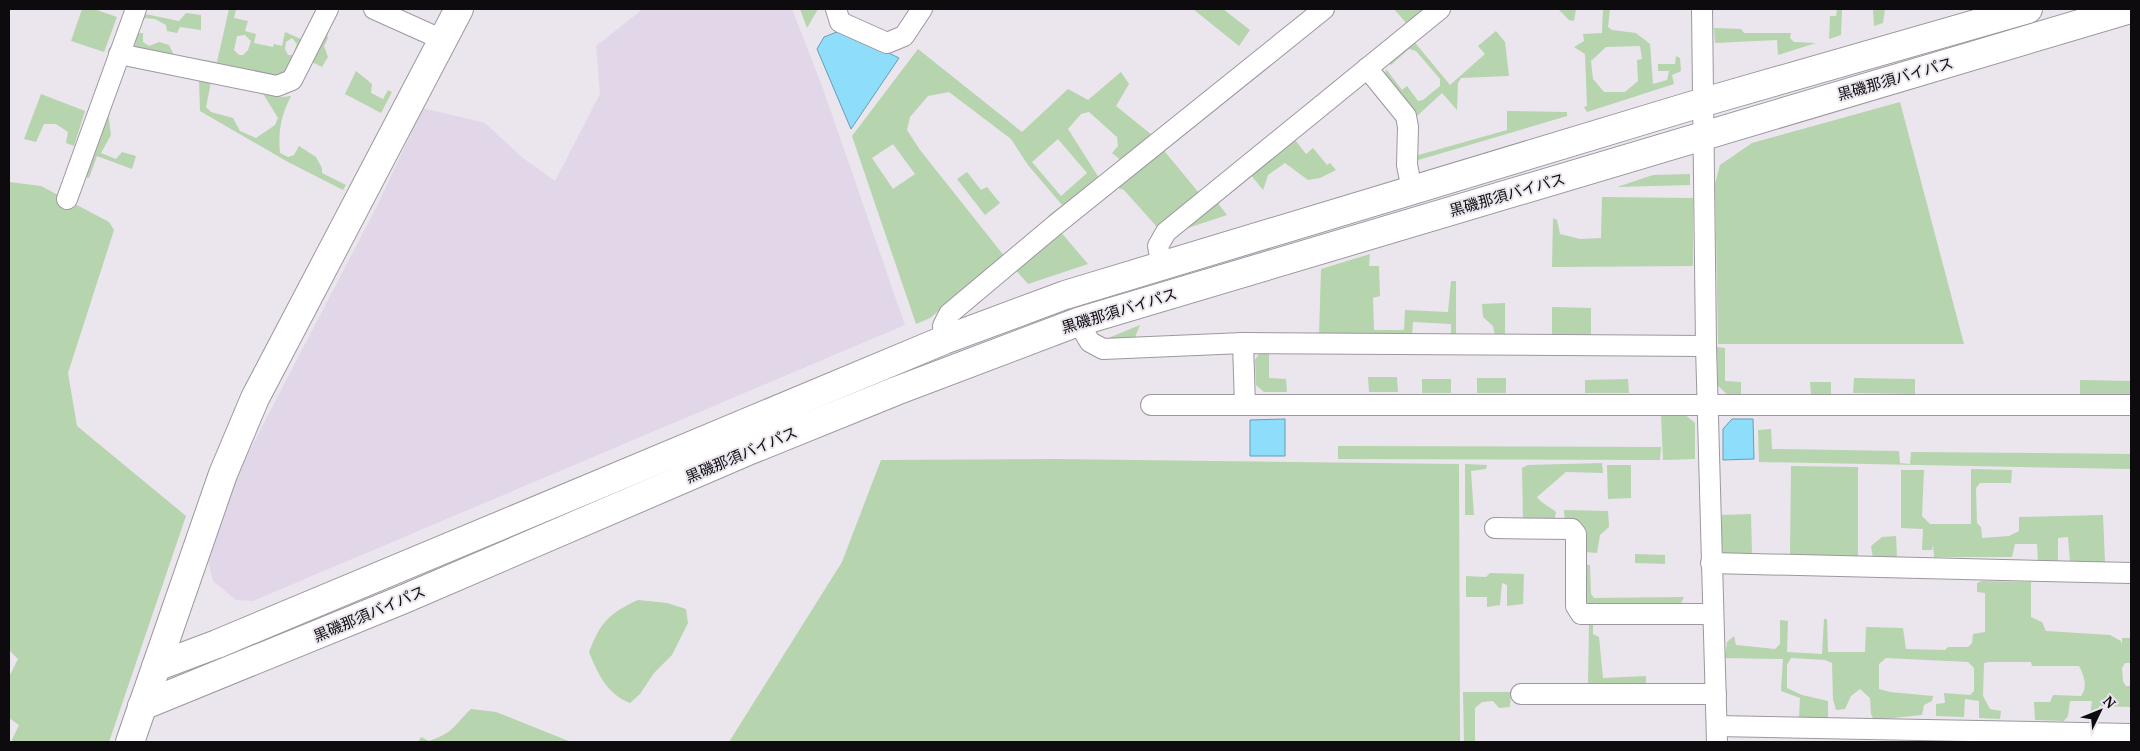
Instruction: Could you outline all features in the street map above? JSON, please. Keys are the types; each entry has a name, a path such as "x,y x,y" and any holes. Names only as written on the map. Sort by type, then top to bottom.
{"main road":[{"path":"130,742 223,474 255,398 459,9"},
{"name":"黒磯那須バイパス","path":"142,706 395,602 758,447 896,391 1078,322 1704,134 2130,9"},
{"name":"黒磯那須バイパス","path":"156,667 226,640 944,340 1065,295 1704,102 2013,11"}],"street":[{"path":"67,199 136,9"},
{"path":"119,54 277,86 292,80 328,9"},
{"path":"374,9 443,40"},
{"path":"836,9 840,22 887,43 904,36 922,9"},
{"path":"1162,266 1158,246 1166,232 1440,9"},
{"path":"1702,9 1706,346 1717,734 2131,734"},
{"path":"944,340 943,326 949,314 1313,12"},
{"path":"1367,68 1406,116 1408,127 1407,165 1412,190"},
{"path":"1078,322 1090,342 1103,349 1243,344 1706,346"},
{"path":"1243,344 1244,405"},
{"path":"1151,405 2131,405"},
{"path":"1495,528 1572,529 1576,534 1576,606 1581,614 1713,614"},
{"path":"1711,563 2131,574"},
{"path":"1521,694 1716,694"}],"shaded area":[{"path":"643,9 792,9 822,86 905,325 253,601 236,600 213,581 208,560 231,486 377,206 423,108 485,123 523,158 555,181 600,94 596,46"}],"green space":[{"path":"82,9 94,9 117,17 104,52 71,41"},
{"path":"229,9 236,9 234,18 248,21 245,31 256,34 254,43 273,47 274,44 282,46 285,32 305,41 288,72 280,78 136,51 137,33 143,33 143,42 149,46 159,42 169,45 174,55 217,62","holes":["245,35 251,41 248,50 243,55 239,55 234,50 237,36","292,38 297,44 293,55 288,55 285,49 286,42"]},
{"path":"800,9 818,9 807,28"},
{"path":"1193,9 1223,9 1250,30 1239,46"},
{"path":"1394,9 1426,9 1407,24"},
{"path":"1558,9 1576,9 1574,21 1569,20"},
{"path":"1603,9 1610,9 1608,27 1612,30 1636,33 1650,44 1653,84 1667,80 1669,71 1658,71 1658,64 1675,64 1676,56 1680,58 1681,71 1672,75 1674,84 1587,112 1584,107 1587,106 1585,54 1574,47 1584,41 1583,34 1602,33","holes":["1640,46 1642,59 1637,60 1638,81 1625,92 1604,92 1593,79 1591,61 1606,47"]},
{"path":"1837,9 1842,9 1841,35 1829,39 1830,16 1836,16"},
{"path":"1873,9 1885,9 1883,23 1874,26"},
{"path":"186,13 201,15 201,30 180,27 177,33 167,31 166,25 155,19 143,18 145,14 179,21"},
{"path":"1714,28 1741,29 1744,33 1791,33 1790,38 1794,42 1816,43 1778,55 1777,40 1715,43"},
{"path":"1496,31 1505,42 1509,76 1461,78 1458,83 1457,110 1442,93 1417,116 1385,74 1386,69 1402,90 1407,86 1418,101 1423,100 1440,86 1440,79 1416,51 1409,49 1391,65 1389,63 1412,39 1450,85 1485,54 1478,46"},
{"path":"327,32 328,38 324,46 328,57 322,67 308,60"},
{"path":"918,49 1022,132 1068,89 1088,100 1121,72 1129,84 1116,106 1152,135 1123,162 1112,153 1118,146 1117,137 1089,112 1081,114 1068,129 1101,181 1047,219 1049,215 1062,205 1028,165 1011,139 949,92 928,96 910,117 907,130 920,150 1005,257 930,318 916,324 852,136","holes":["1058,139 1087,173 1061,196 1032,162","893,144 915,174 893,189 872,158"]},
{"path":"356,71 372,84 371,93 383,99 388,90 392,92 381,113 345,94"},
{"path":"199,79 211,82 206,107 211,112 233,118 240,131 256,138 275,125 278,118 262,92 282,97 291,96 281,124 279,138 280,153 288,157 294,155 299,146 316,157 322,168 322,173 346,185 343,190 288,162 200,111"},
{"path":"41,94 85,111 74,146 66,143 68,132 56,124 44,124 36,142 24,139"},
{"path":"1900,102 1964,344 1718,344 1715,184 1720,165 1752,143"},
{"path":"1507,111 1567,112 1567,116 1415,161 1415,156 1507,130"},
{"path":"108,112 111,135 101,153 116,159 122,152 136,156 132,169 97,156 89,178 85,177"},
{"path":"1292,136 1306,154 1313,148 1327,165 1330,163 1336,170 1320,178 1308,180 1285,163 1268,175 1263,190 1251,175 1217,202 1227,215 1179,231"},
{"path":"1161,147 1199,193 1157,227 1124,190 1118,188 1095,206 1092,203"},
{"path":"967,172 981,190 987,187 1000,203 985,215 957,179"},
{"path":"1690,174 1690,185 1617,187 1653,175"},
{"path":"9,182 41,186 109,222 114,230 68,373 77,426 186,516 109,742 11,742 19,725 9,718 9,677 18,659 9,650"},
{"path":"1602,197 1693,198 1693,266 1552,267 1553,218 1557,220 1560,234 1580,239 1601,238"},
{"path":"1059,230 1088,264 1028,284 1014,268"},
{"path":"1370,254 1369,266 1379,266 1380,296 1373,298 1374,330 1404,330 1405,310 1448,312 1451,281 1456,281 1456,335 1451,335 1451,324 1413,322 1412,336 1319,336 1321,269"},
{"path":"1505,303 1505,337 1495,336 1493,326 1483,317 1482,304"},
{"path":"1552,307 1591,308 1591,338 1552,338"},
{"path":"1140,325 1133,342 1106,339"},
{"path":"1717,347 1725,348 1725,381 1741,382 1741,397 1728,395 1718,386"},
{"path":"1269,350 1269,378 1286,379 1287,392 1264,392 1256,385 1255,360 1261,351"},
{"path":"1368,377 1397,377 1398,392 1369,392"},
{"path":"1477,378 1506,378 1506,393 1477,393"},
{"path":"1854,378 1915,379 1915,394 1853,393"},
{"path":"1422,379 1451,379 1451,393 1422,393"},
{"path":"1628,379 1629,393 1585,393 1585,380"},
{"path":"2080,380 2131,381 2131,395 2080,394"},
{"path":"1810,382 1831,382 1831,394 1811,394"},
{"path":"1661,414 1684,414 1695,423 1695,459 1663,460"},
{"path":"1771,429 1772,449 1899,451 1900,463 1910,464 1911,452 2131,454 2131,469 1759,462 1758,430"},
{"path":"1338,446 1661,447 1660,460 1338,459"},
{"path":"1056,459 1459,464 1460,742 729,742 842,562 881,460"},
{"path":"1602,463 1603,473 1566,472 1537,497 1556,512 1554,522 1523,521 1522,468 1528,465"},
{"path":"1465,464 1487,465 1486,469 1471,471 1474,515 1465,515"},
{"path":"1607,465 1631,465 1631,498 1608,499"},
{"path":"1791,466 1858,467 1858,557 1790,555"},
{"path":"1971,469 2012,470 2011,483 1980,483 1976,488 1977,523 1981,527 1982,538 2009,536 2019,531 2019,517 2103,515 2105,563 2070,562 2068,537 2058,538 2058,562 2038,561 2037,544 2015,544 2012,557 1934,557 1933,545 1932,550 1922,550 1923,529 1901,528 1901,470 1924,470 1922,516 1930,524 1971,524"},
{"path":"1564,510 1608,511 1609,527 1600,535 1597,553 1586,552 1585,528 1565,523"},
{"path":"1751,514 1752,555 1726,555 1721,550 1722,515"},
{"path":"1896,536 1897,557 1873,558 1871,546 1882,537"},
{"path":"1635,554 1665,555 1665,564 1635,563"},
{"path":"1585,565 1590,565 1591,594 1594,598 1684,597 1679,607 1591,607 1584,598"},
{"path":"1490,573 1524,574 1523,604 1507,606 1507,585 1502,583 1500,605 1487,607 1487,597 1466,597 1466,576 1486,577"},
{"path":"1982,581 2031,582 2031,617 2042,622 2046,631 2110,635 2121,641 2122,645 2122,638 2131,638 2131,663 2125,663 2122,668 2123,681 2126,686 2131,686 2131,707 2099,706 2098,722 2089,721 2092,701 2070,701 2068,716 2064,721 2035,720 2034,702 2050,702 2053,695 2081,696 2085,681 2079,666 2032,666 2031,662 1989,662 1984,663 1983,696 1990,709 2001,711 2000,719 1979,718 1979,701 1965,699 1964,717 1936,716 1936,704 1945,703 1944,693 1970,695 1974,691 1974,668 1968,662 1886,658 1879,664 1879,689 1890,692 1933,696 1932,701 1924,705 1922,715 1874,720 1871,714 1870,698 1860,689 1851,696 1845,709 1836,710 1833,699 1832,663 1825,660 1791,658 1787,665 1787,688 1802,695 1828,701 1828,719 1799,717 1800,698 1781,691 1783,659 1725,658 1727,642 1734,636 1736,645 1775,649 1780,644 1780,620 1788,621 1787,652 1822,654 1824,619 1827,619 1828,652 1865,652 1866,627 1903,628 1906,649 1945,650 1948,647 1968,647 1972,643 1973,634 1985,632 1985,593 1977,592 1977,583"},
{"path":"638,600 667,603 686,609 688,623 672,655 654,673 640,694 630,703 609,689 589,652 607,620 619,610"},
{"path":"1589,624 1593,624 1593,634 1599,637 1603,678 1646,676 1646,686 1588,686"},
{"path":"1463,692 1511,692 1510,707 1499,708 1493,701 1482,702 1475,708 1475,742 1464,742"},
{"path":"471,709 496,712 571,742 418,742 421,737 429,741 444,735"}],"water":[{"path":"842,30 899,58 851,129 817,49 824,37"},
{"path":"1285,419 1285,456 1250,456 1250,420"},
{"path":"1732,419 1753,419 1754,459 1723,460 1723,429"}]}
